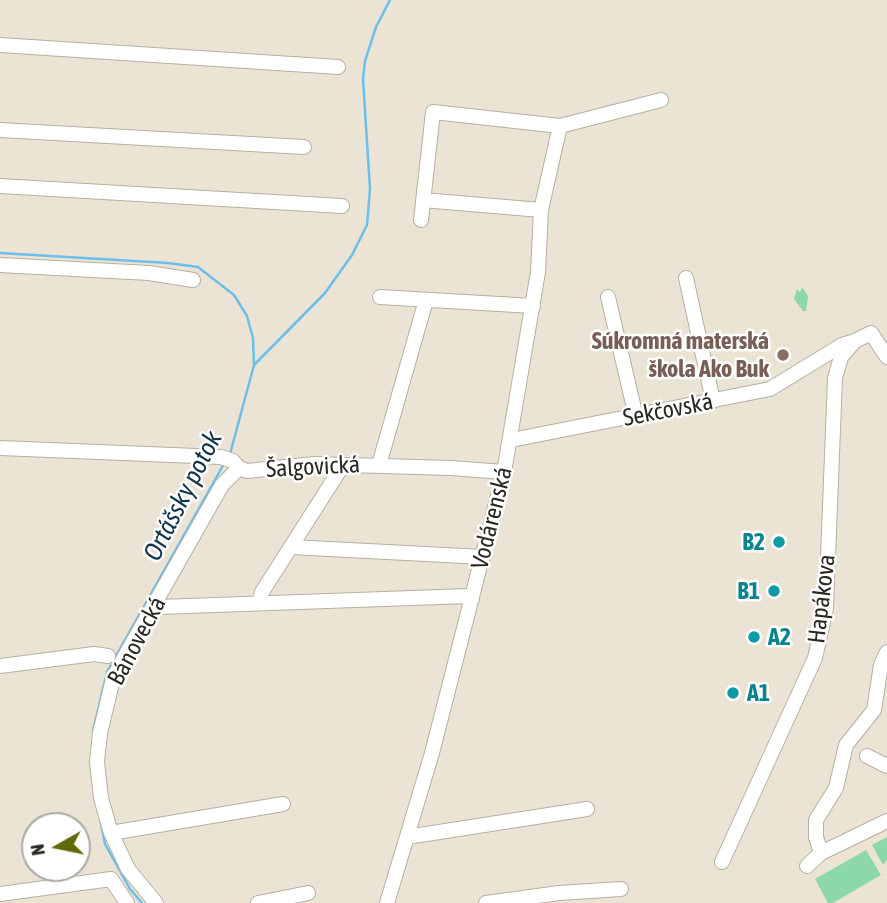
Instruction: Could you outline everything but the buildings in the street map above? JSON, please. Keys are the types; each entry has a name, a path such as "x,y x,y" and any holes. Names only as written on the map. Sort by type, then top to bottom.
{"street":[{"path":"0,46 338,66"},
{"path":"421,220 433,112 560,126 662,100"},
{"name":"Vodárenská","path":"387,903 432,753 504,472 538,272 541,210 560,126"},
{"path":"0,130 304,147"},
{"path":"0,186 342,206"},
{"path":"423,201 541,210"},
{"path":"0,265 149,273 194,280"},
{"path":"687,278 713,401"},
{"path":"608,296 636,417"},
{"path":"380,297 533,306"},
{"path":"379,465 426,300"},
{"name":"Hapákova","path":"722,862 816,657 827,608 835,377 841,357 855,341 871,332 887,357"},
{"name":"Sekčovská","path":"511,440 771,389 842,345 855,341"},
{"name":"Šalgovická","path":"0,448 231,462 247,471 281,466 379,465 504,472"},
{"name":"Bánovecká","path":"156,903 128,869 111,834 101,798 97,762 100,733 113,679 222,485 231,462"},
{"path":"259,603 262,592 343,465"},
{"path":"290,547 483,557"},
{"path":"155,605 159,607 468,597 472,600"},
{"path":"821,853 816,837 816,820 836,788 846,745 874,710 881,665 887,652"},
{"path":"0,666 94,654 108,656"},
{"path":"867,756 887,766"},
{"path":"111,834 283,804"},
{"path":"407,836 587,809"},
{"path":"807,866 821,853 887,821"},
{"path":"0,894 111,879 127,903"},
{"path":"486,903 559,893 621,889"},
{"path":"258,903 308,893"}],"green space":[{"path":"802,287 808,296 806,311 803,311 794,299 797,289 800,292"},
{"path":"887,837 887,860 883,865 872,845"},
{"path":"866,850 881,875 833,903 828,903 815,879"}],"waterway":[{"name":"Ortášsky potok","path":"230,454 254,365 325,293 352,255 367,225 370,189 363,79 365,61 376,27 390,0"},
{"path":"0,253 198,267 234,295 247,316 253,338 254,365"},
{"name":"Ortášsky potok","path":"93,731 107,672 225,462"},
{"name":"Ortášsky potok","path":"100,818 105,844 130,889 142,903"}],"place":[{"name":"Súkromná materská škola Ako Buk","path":"783,355"},
{"name":"B2","path":"779,542"},
{"name":"B1","path":"774,591"},
{"name":"A2","path":"754,637"},
{"name":"A1","path":"733,693"}]}
